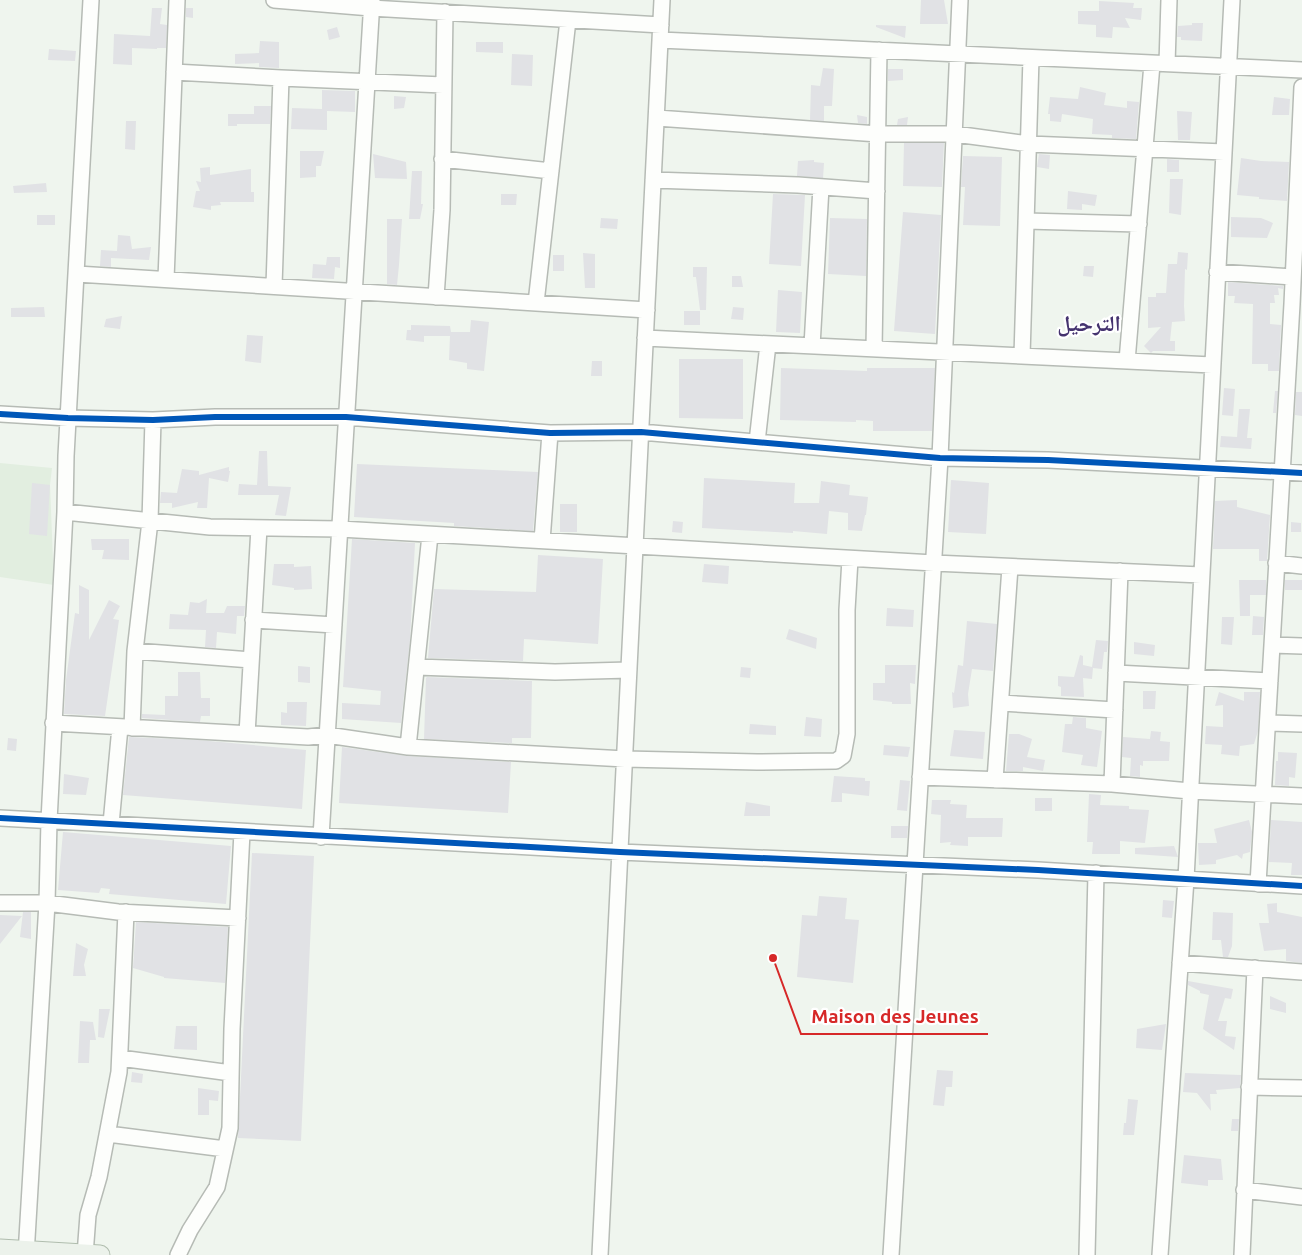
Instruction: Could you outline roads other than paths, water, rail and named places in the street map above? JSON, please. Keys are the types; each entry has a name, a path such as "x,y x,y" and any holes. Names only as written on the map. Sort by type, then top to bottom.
{"main road":[{"path":"0,1249 26,1253 90,1255"}],"street":[{"path":"26,1253 46,903 48,821 68,418 91,0"},
{"path":"166,279 177,0"},
{"path":"274,0 372,4 445,12 568,20 661,32 879,50 1302,70"},
{"path":"600,1255 662,0"},
{"path":"891,1255 940,458 960,0"},
{"path":"1128,361 1146,149 1169,0"},
{"path":"1160,1255 1186,879 1232,0"},
{"path":"321,837 372,4"},
{"path":"436,297 442,210 445,12"},
{"path":"536,303 568,20"},
{"path":"874,349 879,50"},
{"path":"1022,356 1031,58"},
{"path":"174,72 443,85"},
{"path":"274,286 281,78"},
{"path":"1258,884 1281,473 1295,380 1297,304 1294,277 1299,217 1302,87"},
{"path":"657,118 878,134 955,134 1029,144 1224,152"},
{"path":"442,159 551,171"},
{"path":"653,180 877,190"},
{"path":"812,346 820,187"},
{"path":"1026,221 1139,224"},
{"path":"1217,272 1294,277"},
{"path":"77,274 647,310"},
{"path":"646,338 1212,365"},
{"path":"757,442 768,344"},
{"path":"0,414 153,420 215,417 346,417 550,433 641,432 940,458 1048,460 1302,473"},
{"path":"111,824 126,728 150,521 153,420"},
{"path":"542,541 550,433"},
{"path":"64,512 210,528 340,529 850,559 1201,575"},
{"path":"247,734 259,528"},
{"path":"408,747 430,535"},
{"path":"54,723 308,737 327,734 408,747 625,759 757,762 836,761 840,760 842,756 846,734 847,610 850,559"},
{"path":"1276,563 1302,566"},
{"path":"995,780 1010,567"},
{"path":"1112,784 1120,572"},
{"path":"253,620 334,625"},
{"path":"1272,644 1302,646"},
{"path":"135,651 251,660"},
{"path":"417,667 555,672 629,670"},
{"path":"1116,673 1270,681"},
{"path":"1001,703 1115,710"},
{"path":"1268,723 1302,724"},
{"path":"920,777 1112,784 1190,791 1302,796"},
{"path":"0,818 620,852 915,863 1302,886"},
{"path":"178,1255 190,1230 217,1187 230,1128 242,832"},
{"path":"1087,1255 1096,873"},
{"path":"0,903 46,903 126,912 238,918"},
{"path":"90,1255 88,1216 99,1177 120,1072 126,912"},
{"path":"1180,963 1302,972"},
{"path":"1242,1255 1255,968"},
{"path":"120,1058 231,1073"},
{"path":"1249,1087 1302,1088"},
{"path":"108,1134 225,1149"},
{"path":"1244,1190 1302,1197"}],"place":[{"name":"Maison des Jeunes","path":"773,958"}],"district":[{"name":"الترحيل","path":"1089,322"}]}
